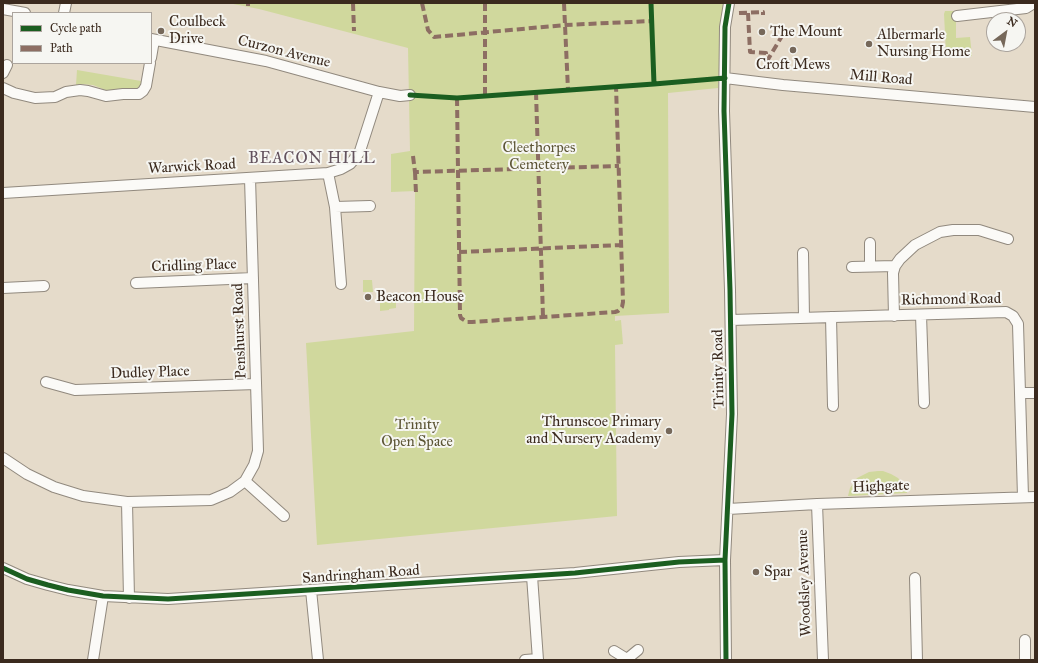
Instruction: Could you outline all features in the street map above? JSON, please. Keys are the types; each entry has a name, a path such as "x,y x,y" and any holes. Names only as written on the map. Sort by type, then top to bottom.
{"street":[{"name":"Trinity Road","path":"726,660 725,560 732,414 731,320 724,111 725,27 729,3"},
{"path":"957,16 1026,8 1034,3"},
{"path":"3,9 19,12"},
{"name":"Curzon Avenue","path":"153,39 266,61 379,92 400,96 410,95"},
{"path":"3,88 14,93 35,98 55,97 66,92 80,90 88,90 106,96 139,94 143,92 146,86 150,64"},
{"name":"Mill Road","path":"725,78 1035,107"},
{"name":"Warwick Road","path":"3,193 328,173 341,169 350,164 360,151 379,92"},
{"path":"328,173 335,207 341,284"},
{"name":"Penshurst Road","path":"3,458 27,474 54,487 83,496 127,502 211,500 230,492 245,481 254,465 258,451 250,178"},
{"path":"335,207 370,206"},
{"path":"894,316 893,273 895,266 900,259 916,245 940,232 965,229 979,230 1008,239"},
{"path":"870,243 870,266"},
{"path":"803,253 804,318"},
{"path":"852,267 895,266"},
{"name":"Cridling Place","path":"136,283 253,278"},
{"path":"3,288 44,286"},
{"name":"Richmond Road","path":"731,320 1006,312 1014,316 1018,324 1023,497"},
{"path":"921,315 924,403"},
{"path":"831,317 833,406"},
{"name":"Dudley Place","path":"46,382 75,390 256,384"},
{"path":"1020,393 1035,393"},
{"path":"245,481 284,516"},
{"name":"Highgate","path":"728,508 1035,497"},
{"path":"127,502 129,598"},
{"name":"Woodsley Avenue","path":"817,504 823,660"},
{"name":"Sandringham Road","path":"3,568 27,579 48,585 102,596 168,599 575,573 679,562 725,560"},
{"path":"525,660 538,660 532,576"},
{"path":"915,578 917,660"},
{"path":"311,590 318,660"},
{"path":"93,660 102,596"},
{"path":"1025,640 1026,660"},
{"path":"614,651 627,659 638,650"}],"green space":[{"path":"228,3 723,3 718,88 668,93 669,313 615,316 615,321 621,320 623,344 615,345 617,516 317,545 306,343 414,331 415,191 391,192 391,154 410,151 408,48 259,9"},
{"path":"945,11 956,11 956,38 970,37 972,56 948,57 946,53"},
{"path":"77,70 141,81 140,88 136,90 127,89 108,91 93,85 76,85"},
{"path":"363,280 372,280 373,292 363,292"},
{"path":"380,299 396,300 396,308 380,311"},
{"path":"883,471 898,478 906,488 907,493 848,496 850,488 857,478 869,472"}],"marked path":[{"path":"353,3 354,31"},
{"path":"422,3 428,30 434,37 565,25 652,21"},
{"path":"485,3 485,95"},
{"path":"564,3 568,90"},
{"path":"739,13 763,12 763,15"},
{"path":"748,13 750,52 766,53 766,61"},
{"path":"766,61 782,36"},
{"path":"457,98 461,318 467,322 472,322 615,312 622,307 623,302 616,86"},
{"path":"536,92 543,317"},
{"path":"413,156 415,172 619,166"},
{"path":"415,172 416,193"},
{"path":"459,252 621,245"}],"cycle path":[{"path":"651,3 654,84 725,78"},
{"path":"726,660 725,560 732,414 730,290 724,111 725,27 729,3"},
{"path":"410,95 457,98 654,84"},
{"path":"3,568 27,579 68,590 103,596 168,599 575,573 679,562 725,560"}],"place":[{"name":"Coulbeck Drive","path":"161,31"},
{"name":"The Mount","path":"762,32"},
{"name":"Albermarle Nursing Home","path":"869,44"},
{"name":"Croft Mews","path":"793,50"},
{"name":"Beacon House","path":"368,297"},
{"name":"Thrunscoe Primary and Nursery Academy","path":"669,431"},
{"name":"Spar","path":"756,572"}],"district":[{"name":"BEACON HILL","path":"312,159"}],"park label":[{"name":"Cleethorpes Cemetery","path":"539,156"},
{"name":"Trinity Open Space","path":"417,434"}]}
